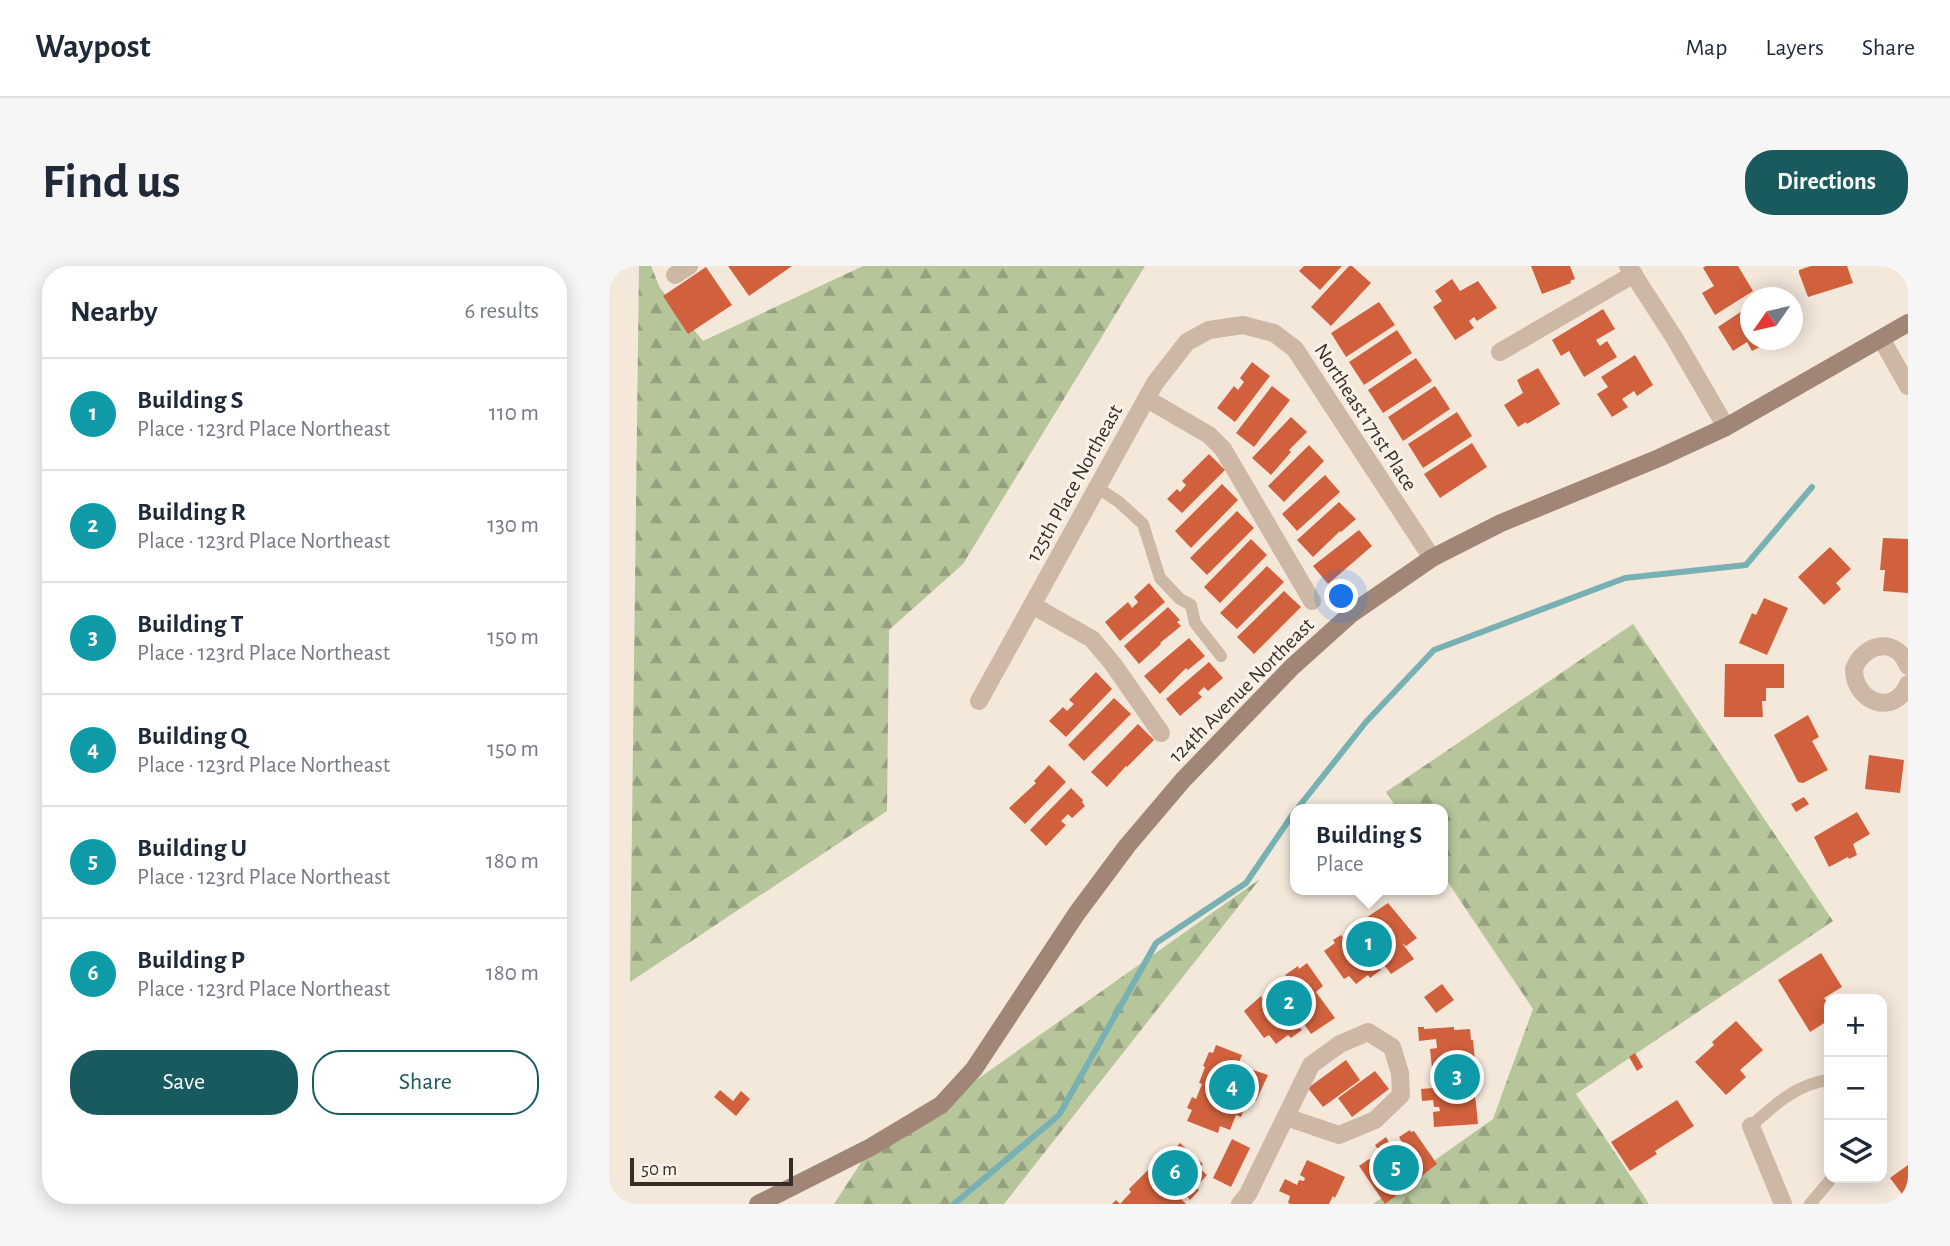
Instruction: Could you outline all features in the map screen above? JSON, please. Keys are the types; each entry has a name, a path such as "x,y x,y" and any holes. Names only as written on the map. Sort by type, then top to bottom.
{"street":[{"path":"1500,352 1631,270 1726,426"},
{"name":"124th Avenue Northeast","path":"758,1204 881,1142 941,1105 974,1069 1077,913 1127,846 1183,780 1292,667 1351,614 1432,558 1501,523 1659,458 1726,426 1908,323"},
{"name":"125th Place Northeast","path":"979,701 1147,399 1173,358 1187,342 1209,330 1243,325"},
{"name":"Northeast 171st Place","path":"1243,325 1275,333 1295,349 1432,558"},
{"path":"1882,340 1908,386"},
{"path":"1147,399 1209,435 1223,449 1241,475 1279,549 1312,601"},
{"path":"1033,605 1092,639 1113,664 1161,733"},
{"path":"1907,662 1892,648 1873,648 1857,660 1854,679 1863,696 1881,703 1899,697 1908,684"},
{"path":"1240,1204 1248,1194 1311,1065 1340,1044 1368,1031 1392,1047 1400,1073 1401,1095 1375,1120 1339,1135 1286,1117"},
{"path":"1751,1126 1783,1204"}],"lane":[{"path":"1098,488 1128,509 1143,524 1160,578 1191,606 1195,622 1221,656"},
{"path":"1751,1126 1790,1094 1824,1080"},
{"path":"1810,1204 1828,1183"}],"green space":[{"path":"639,266 651,266 660,288 703,341 863,266 1145,266 963,564 889,630 887,811 630,982"},
{"path":"1633,624 1833,921 1576,1094 1649,1204 1373,1204 1493,1119 1533,1009 1448,882 1448,804 1394,804 1386,792"},
{"path":"1260,879 1004,1204 834,1204 871,1147 941,1105"}],"building":[{"path":"728,266 792,266 749,296"},
{"path":"1304,266 1342,266 1320,290 1299,271"},
{"path":"1349,266 1371,283 1331,326 1311,307"},
{"path":"1531,266 1570,266 1575,279 1542,294"},
{"path":"1738,266 1751,287 1740,287 1740,299 1715,315 1702,293 1714,286 1703,268"},
{"path":"1811,266 1847,266 1853,283 1808,297 1799,270"},
{"path":"706,267 732,305 688,334 663,296"},
{"path":"1452,279 1460,291 1478,281 1497,308 1477,321 1474,317 1469,321 1474,328 1455,340 1433,307 1442,301 1435,291"},
{"path":"1379,302 1395,325 1346,357 1331,333"},
{"path":"1603,309 1615,329 1596,340 1600,346 1607,341 1617,357 1584,377 1569,351 1561,356 1552,340"},
{"path":"1740,312 1740,346 1733,351 1718,327"},
{"path":"1397,330 1412,353 1364,385 1349,362"},
{"path":"1635,355 1653,385 1637,396 1634,391 1622,399 1628,407 1612,417 1597,394 1608,387 1601,377"},
{"path":"1416,358 1432,381 1383,413 1368,390"},
{"path":"1252,362 1270,376 1235,422 1217,408 1234,386 1238,390 1244,382 1240,378"},
{"path":"1538,368 1560,404 1518,427 1504,405 1523,393 1517,380"},
{"path":"1272,386 1290,400 1254,447 1236,433"},
{"path":"1435,386 1450,409 1403,441 1388,417"},
{"path":"1457,412 1472,436 1423,468 1408,444"},
{"path":"1291,417 1307,432 1289,450 1291,452 1271,475 1252,458"},
{"path":"1472,443 1487,467 1440,498 1424,474"},
{"path":"1309,445 1324,461 1284,502 1268,486"},
{"path":"1209,454 1225,470 1182,513 1167,499 1177,489 1180,492 1186,485 1182,481"},
{"path":"1325,475 1340,492 1297,531 1282,514"},
{"path":"1222,484 1238,500 1191,548 1175,531"},
{"path":"1339,502 1356,519 1313,557 1297,540"},
{"path":"1237,511 1254,528 1207,575 1190,558"},
{"path":"1359,530 1372,546 1328,584 1313,566"},
{"path":"1883,538 1908,539 1908,593 1883,591 1885,570 1880,570"},
{"path":"1251,539 1267,555 1220,603 1204,587"},
{"path":"1830,547 1851,569 1836,583 1841,589 1824,605 1798,577"},
{"path":"1267,566 1284,582 1237,629 1220,613"},
{"path":"1149,583 1165,602 1120,641 1105,622 1128,602 1132,608 1138,602 1134,597"},
{"path":"1284,591 1301,607 1254,654 1237,637"},
{"path":"1764,598 1788,608 1767,655 1739,643 1752,613 1756,615"},
{"path":"1168,607 1180,620 1177,622 1181,626 1139,664 1124,646"},
{"path":"1189,638 1205,656 1188,670 1186,668 1160,694 1144,676"},
{"path":"1209,662 1223,678 1208,691 1204,687 1198,693 1202,697 1180,716 1166,699"},
{"path":"1725,664 1784,664 1784,688 1766,688 1766,701 1762,701 1763,717 1724,717"},
{"path":"1096,672 1112,689 1066,737 1049,721 1063,707 1067,711 1074,704 1069,700"},
{"path":"1114,698 1131,714 1084,761 1068,745"},
{"path":"1808,715 1819,737 1812,741 1828,770 1803,783 1798,782 1774,735"},
{"path":"1138,724 1154,740 1107,787 1091,772"},
{"path":"1869,755 1904,760 1900,793 1865,789"},
{"path":"1049,765 1066,782 1025,824 1009,808 1036,783 1034,781"},
{"path":"1071,788 1083,800 1085,806 1072,818 1068,814 1061,821 1066,825 1046,846 1030,830"},
{"path":"1804,797 1809,804 1796,812 1791,804"},
{"path":"1857,812 1870,834 1853,844 1857,855 1829,867 1814,837"},
{"path":"1388,903 1417,938 1406,946 1402,943 1414,959 1391,974 1378,957 1374,960 1381,970 1370,978 1368,975 1356,984 1349,976 1344,979 1324,951 1335,943 1333,940 1341,935 1344,939 1357,929 1354,926"},
{"path":"1821,953 1842,987 1831,994 1824,994 1824,1023 1810,1032 1778,980"},
{"path":"1307,963 1323,986 1316,992 1335,1018 1311,1034 1299,1017 1293,1021 1302,1030 1291,1038 1288,1035 1276,1044 1269,1035 1264,1038 1244,1011 1261,996 1263,999 1276,989 1274,987 1287,977 1285,975"},
{"path":"1442,984 1454,1000 1436,1013 1424,997"},
{"path":"1736,1021 1763,1050 1740,1070 1746,1077 1726,1095 1695,1062 1714,1045 1712,1042"},
{"path":"1418,1027 1470,1029 1477,1081 1470,1082 1478,1124 1434,1127 1433,1112 1440,1111 1439,1107 1434,1107 1433,1100 1422,1101 1421,1089 1433,1088 1433,1082 1438,1082 1438,1077 1433,1077 1430,1049 1437,1048 1436,1039 1419,1041"},
{"path":"1216,1045 1242,1055 1238,1065 1268,1075 1256,1101 1235,1095 1233,1101 1246,1104 1241,1117 1236,1115 1230,1130 1220,1126 1218,1133 1187,1121 1192,1110 1187,1108 1192,1097 1196,1099 1202,1084 1199,1083 1205,1067 1203,1066 1209,1052 1213,1053"},
{"path":"1635,1053 1643,1067 1637,1071 1629,1057"},
{"path":"1346,1060 1360,1080 1323,1107 1308,1088"},
{"path":"1375,1071 1389,1089 1352,1117 1338,1098"},
{"path":"720,1090 733,1101 741,1091 750,1099 736,1116 714,1097"},
{"path":"1677,1100 1694,1126 1630,1171 1611,1142"},
{"path":"1410,1130 1414,1131 1437,1164 1419,1178 1416,1174 1399,1187 1402,1191 1385,1204 1359,1166 1369,1159 1377,1165 1380,1163 1377,1159 1382,1155 1375,1145 1386,1137 1392,1148 1398,1144 1401,1148 1404,1146 1399,1137"},
{"path":"1232,1139 1250,1148 1231,1187 1213,1178"},
{"path":"1180,1143 1203,1164 1199,1168 1207,1175 1196,1187 1199,1190 1190,1200 1181,1190 1177,1195 1186,1204 1120,1204 1131,1192 1129,1189 1151,1167 1154,1170"},
{"path":"1307,1160 1345,1177 1335,1198 1333,1196 1329,1204 1291,1204 1288,1203 1290,1196 1279,1191 1285,1179 1297,1185 1299,1180 1304,1181 1305,1178 1300,1175"},
{"path":"1908,1165 1908,1202 1890,1178"}],"waterway":[{"path":"1301,804 1366,722 1434,650 1625,578 1746,565 1812,487"},
{"path":"954,1204 1059,1115 1156,943 1246,883 1290,818"}],"place":[{"name":"Building S","path":"1369,944"},
{"name":"Building R","path":"1289,1003"},
{"name":"Building T","path":"1457,1077"},
{"name":"Building Q","path":"1232,1087"},
{"name":"Building U","path":"1396,1168"},
{"name":"Building P","path":"1175,1173"}]}
